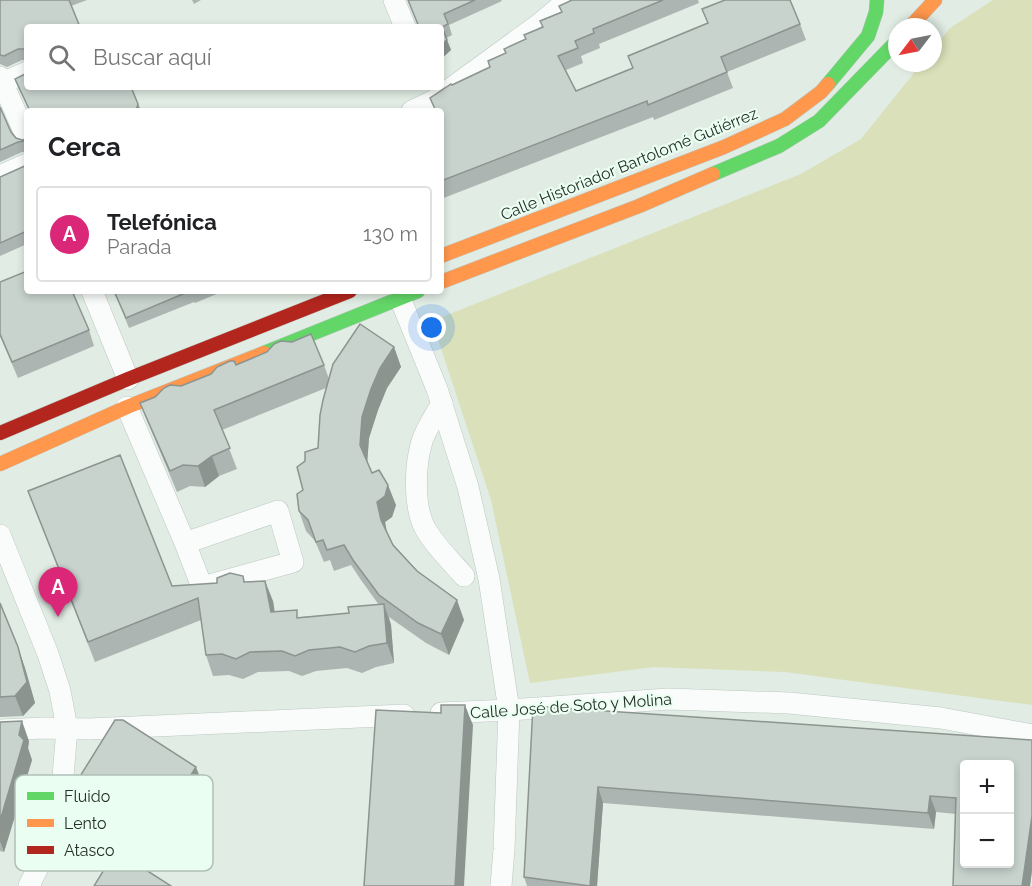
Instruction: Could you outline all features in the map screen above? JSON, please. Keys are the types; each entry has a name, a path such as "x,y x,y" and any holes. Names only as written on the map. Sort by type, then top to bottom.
{"street":[{"path":"394,0 404,24"},
{"path":"444,86 538,25 568,0"},
{"name":"Calle Historiador Bartolomé Gutiérrez","path":"444,255 724,147 785,119 821,92 868,36 876,12 877,0"},
{"path":"919,18 936,0"},
{"path":"444,281 648,203 779,146 819,121 888,50"},
{"path":"24,73 1,81 24,131"},
{"path":"416,108 432,94"},
{"path":"0,176 24,165"},
{"path":"93,294 128,379"},
{"path":"0,433 128,379 342,294"},
{"path":"0,464 127,407 409,294 468,488 489,579 509,710 501,886"},
{"path":"442,403 421,444 416,472 417,499 423,524 442,553 464,576"},
{"path":"127,407 202,587 293,562 278,512 185,543"},
{"path":"0,535 48,654 60,691 67,728 63,775"},
{"name":"Calle José de Soto y Molina","path":"0,730 101,729 509,710 668,699 789,703 941,718 1032,735"},
{"path":"29,886 36,871"}],"green space":[{"path":"993,0 1032,0 1032,705 785,672 653,667 530,683 491,500 432,321 801,174 861,139 915,72 942,72 942,38 950,28"}],"building":[{"path":"0,0 69,0 79,24 24,24 24,49 18,49 4,56 0,55"},
{"path":"408,0 475,0 444,14 448,24 444,26 444,24 418,24"},
{"path":"572,0 663,0 593,29 594,33 575,41 578,48 558,56 576,91 633,68 628,56 708,23 702,9 725,0 790,0 800,24 721,57 727,72 648,105 647,101 444,180 444,108 435,108 430,98 451,84 490,67 488,61 506,53 504,49 526,39 524,35 543,27 540,21 562,12 559,6"},
{"path":"24,74 24,90 132,90 138,104 137,108 29,108 15,79"},
{"path":"0,107 11,132 16,138 24,141 0,150"},
{"path":"24,166 24,232 0,243 0,177"},
{"path":"24,272 24,294 73,294 89,330 12,362 0,334 0,282"},
{"path":"115,294 183,294 126,318"},
{"path":"360,324 394,347 380,368 371,389 362,417 360,445 372,473 379,470 388,485 385,496 377,502 381,520 393,545 417,571 457,600 441,634 418,623 379,595 344,545 327,550 323,540 316,542 308,520 299,511 297,494 303,490 297,467 305,461 305,452 318,448 320,415 333,364"},
{"path":"311,334 324,365 214,410 230,448 212,456 198,466 183,465 170,471 140,403 155,397 170,385 181,386 211,374 217,367 230,361 234,361 236,365 267,352 274,344 281,341 292,342"},
{"path":"120,455 172,586 217,583 217,578 230,573 243,576 244,582 265,581 271,612 297,610 297,618 349,613 348,607 384,604 387,643 369,646 355,652 340,647 309,650 295,656 282,651 250,652 236,659 222,654 206,655 198,598 88,642 28,491"},
{"path":"0,603 18,647 27,682 15,696 0,697"},
{"path":"441,705 465,705 455,886 364,886 376,710 441,713"},
{"path":"533,706 1032,740 1032,816 1022,886 953,886 956,798 930,796 928,813 598,787 590,886 524,877"},
{"path":"115,720 123,720 196,767 191,775 81,775"},
{"path":"22,721 19,735 24,740 0,821 0,722"},
{"path":"103,871 148,871 171,886 94,886"}],"traffic: fast":[{"path":"828,84 868,36 876,12 877,0"},
{"path":"713,174 779,146 819,121 888,50"},
{"path":"264,353 411,294"}],"traffic: slow":[{"path":"918,18 935,0"},
{"path":"444,255 724,147 785,119 828,84"},
{"path":"444,281 639,206 713,174"},
{"path":"0,464 127,407 264,353"}],"traffic: jam":[{"path":"0,433 128,379 342,294"}],"place":[{"name":"Telefónica","path":"58,617"}]}
